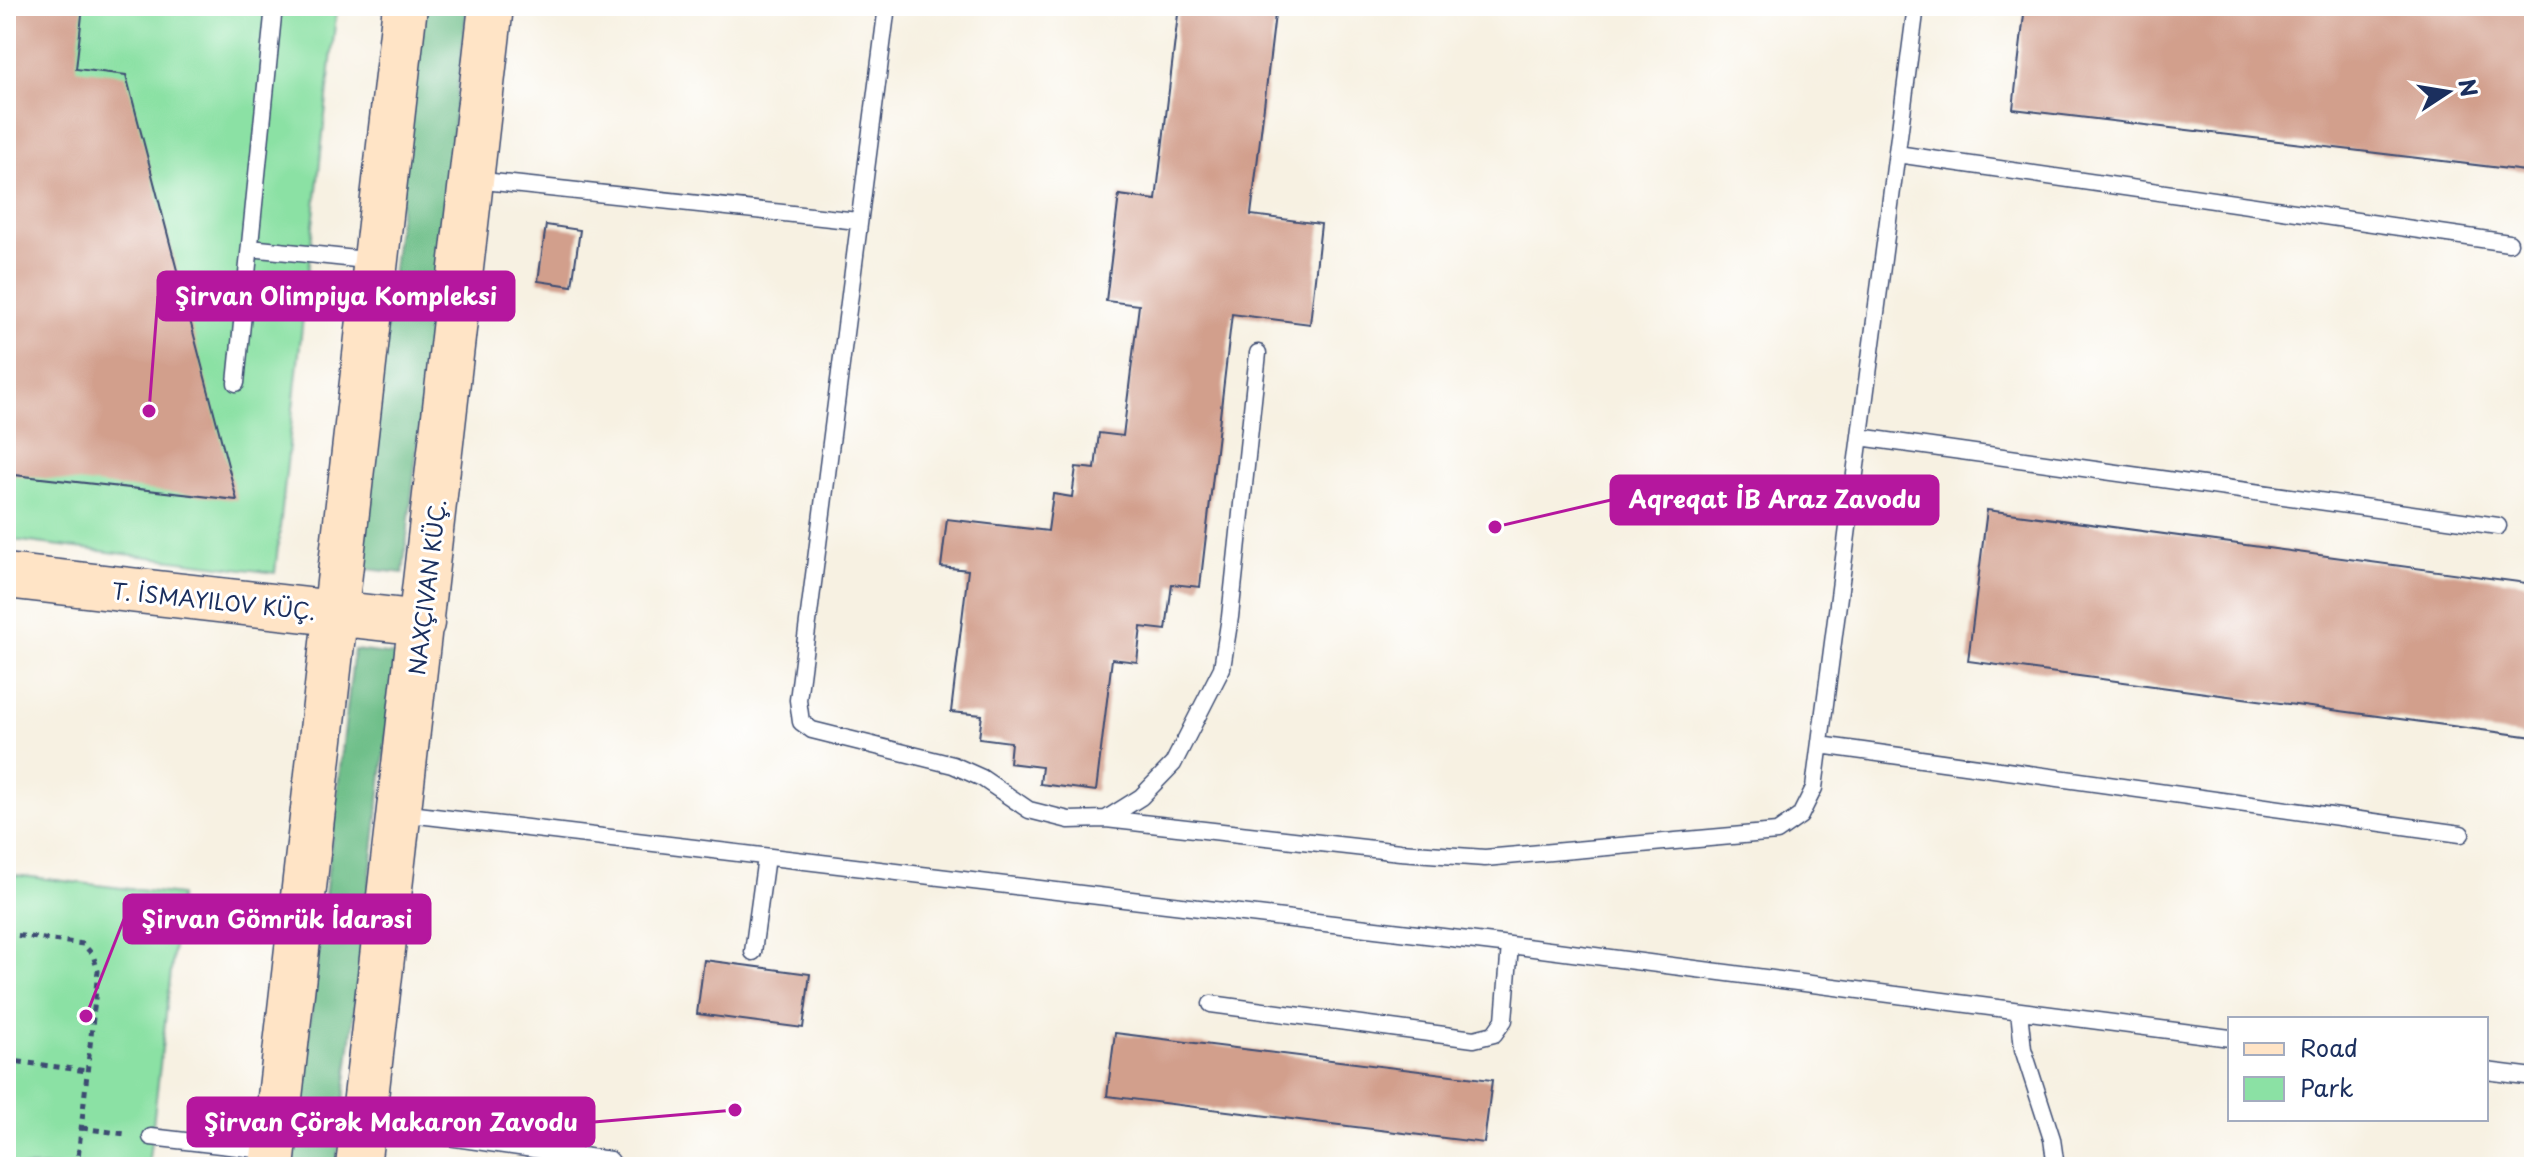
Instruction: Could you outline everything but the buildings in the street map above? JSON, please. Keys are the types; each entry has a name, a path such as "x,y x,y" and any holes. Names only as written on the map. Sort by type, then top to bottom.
{"street":[{"path":"273,1159 405,6"},
{"path":"358,1167 491,6"},
{"path":"6,576 422,623"}],"lane":[{"path":"236,383 274,6"},
{"path":"887,6 798,700 801,722 812,730 953,765 982,778 1029,810 1069,820 1106,819 1400,852 1485,858 1777,832 1800,816 1814,788 1916,6"},
{"path":"1897,154 2509,243"},
{"path":"472,180 858,221"},
{"path":"250,248 376,261"},
{"path":"1106,819 1141,797 1173,764 1222,668 1258,353"},
{"path":"1860,437 2498,526"},
{"path":"1820,745 2461,834"},
{"path":"400,813 1510,945 2228,1038"},
{"path":"753,952 766,857"},
{"path":"1211,1004 1474,1039 1494,1034 1504,1020 1510,945"},
{"path":"2019,1011 2023,1049 2052,1139 2056,1167"},
{"path":"2488,1071 2534,1077"},
{"path":"363,1124 610,1160 615,1167"},
{"path":"151,1137 273,1159"}],"path":[{"path":"6,934 83,944 93,955 98,971 77,1167"},
{"path":"6,1060 87,1071"},
{"path":"82,1128 151,1137"}],"green space":[{"path":"6,6 337,6 275,573 6,539"},
{"path":"424,6 467,6 403,573 358,568"},
{"path":"354,650 396,655 336,1167 293,1167"},
{"path":"6,874 180,895 148,1167 6,1167"}],"place":[{"name":"Şirvan Olimpiya Kompleksi","path":"149,411"},
{"name":"Aqreqat İB Araz Zavodu","path":"1495,527"},
{"name":"Şirvan Gömrük İdarəsi","path":"86,1016"},
{"name":"Şirvan Çörək Makaron Zavodu","path":"735,1110"}]}
